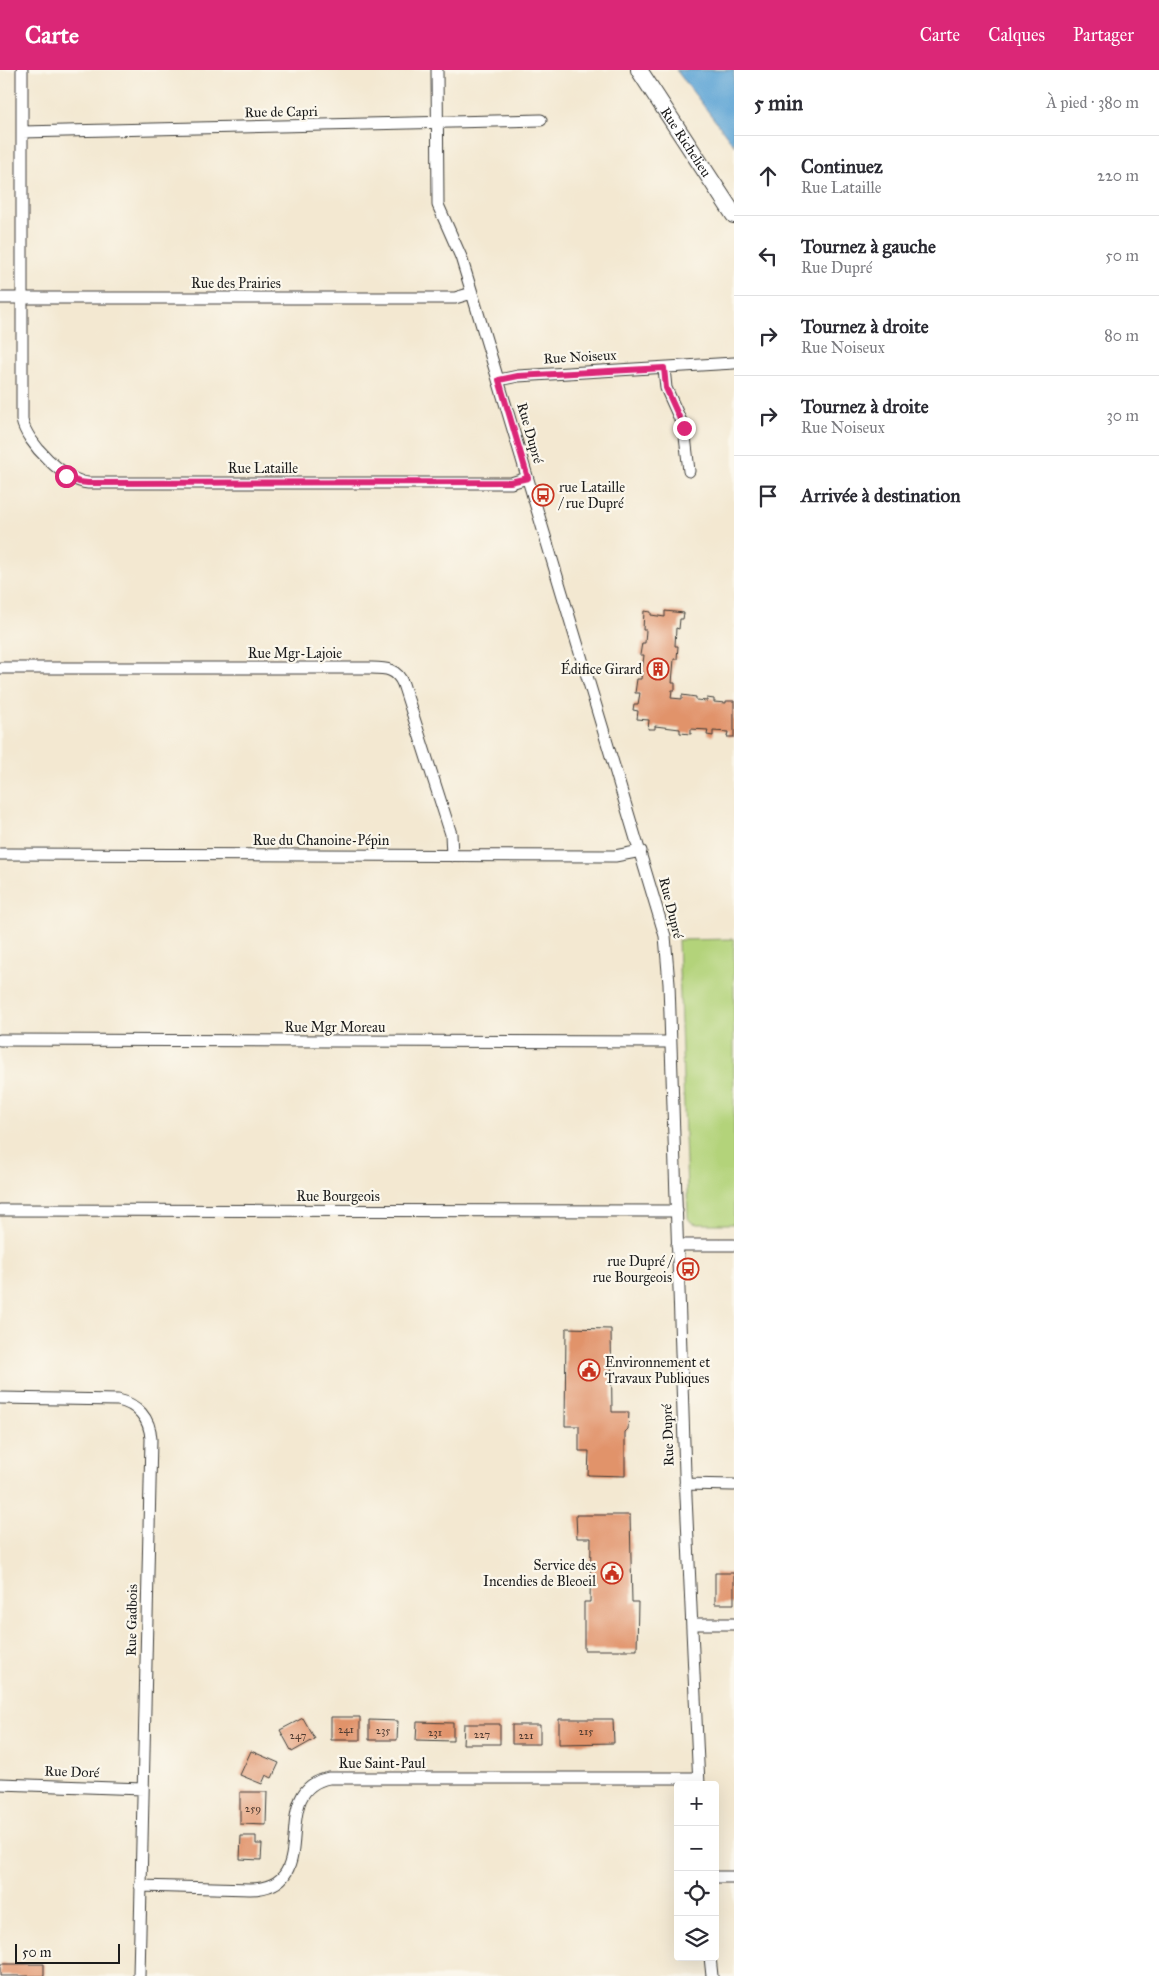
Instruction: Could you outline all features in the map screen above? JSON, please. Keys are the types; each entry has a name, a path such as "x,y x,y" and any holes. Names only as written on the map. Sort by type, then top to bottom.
{"main road":[{"name":"Rue Richelieu","path":"639,70 734,215"}],"street":[{"path":"22,70 22,298"},
{"name":"Rue Dupré","path":"437,70 438,205 461,257 665,936 669,984 685,1484 698,1781"},
{"name":"Rue de Capri","path":"22,132 541,120"},
{"name":"Rue des Prairies","path":"0,298 455,298 472,293"},
{"name":"Rue Lataille","path":"22,298 21,414 23,425 30,440 62,472 74,480 84,483 501,483 528,478"},
{"name":"Rue Noiseux","path":"499,380 518,376 734,363"},
{"path":"664,368 666,388 684,428 690,471"},
{"name":"Rue Mgr-Lajoie","path":"0,668 389,669 399,676 403,684 451,834 452,856"},
{"name":"Rue du Chanoine-Pépin","path":"0,854 615,856 640,851"},
{"name":"Rue Mgr Moreau","path":"0,1040 670,1042"},
{"name":"Rue Bourgeois","path":"0,1210 677,1211"},
{"path":"678,1245 734,1245"},
{"name":"Rue Gadbois","path":"0,1398 118,1400 133,1406 142,1413 148,1422 151,1439 139,1976"},
{"path":"685,1484 734,1485"},
{"path":"692,1624 734,1624"},
{"name":"Rue Saint-Paul","path":"140,1886 250,1889 261,1888 271,1884 284,1874 292,1859 296,1814 300,1799 310,1786 324,1779 698,1781"},
{"name":"Rue Doré","path":"0,1784 143,1788"},
{"path":"719,1877 734,1877"},
{"path":"710,1961 712,1976"}],"green space":[{"path":"734,939 734,1224 697,1224 691,1222 688,1218 678,940"}],"water":[{"path":"676,70 734,70 734,145"}],"building":[{"name":"Édifice Girard","path":"644,611 651,612 651,615 665,617 665,611 684,613 683,619 680,619 679,629 676,628 675,646 678,646 677,659 674,659 672,683 675,683 675,690 672,690 671,698 682,699 682,695 696,697 696,700 707,701 707,698 714,699 714,702 726,703 726,701 734,701 734,737 727,737 728,732 713,731 713,736 707,735 708,730 691,729 691,734 680,733 680,729 655,726 655,729 648,729 649,720 637,719 638,711 633,710 634,704 638,704 640,693 635,693 637,679 641,679 644,655 640,655 642,643 645,643 646,630 643,630"},
{"name":"Environnement et Travaux Publiques","path":"566,1328 611,1329 612,1412 629,1412 628,1429 625,1432 625,1476 588,1475 589,1451 579,1451 579,1426 565,1426"},
{"path":"576,1515 630,1515 632,1602 638,1602 637,1650 584,1650 584,1602 590,1602 591,1538 577,1538"},
{"path":"715,1573 734,1573 734,1604 715,1604"},
{"path":"331,1717 360,1717 360,1740 331,1740"},
{"path":"303,1718 315,1739 292,1752 280,1730"},
{"path":"559,1719 613,1719 614,1743 559,1744"},
{"path":"369,1720 398,1721 397,1740 369,1740"},
{"path":"417,1722 453,1723 453,1741 416,1740"},
{"path":"464,1724 500,1724 500,1744 463,1744"},
{"path":"512,1725 540,1725 540,1744 512,1744"},
{"path":"251,1751 279,1763 272,1778 266,1775 262,1784 240,1775"},
{"path":"240,1792 267,1792 266,1825 240,1824"},
{"path":"241,1836 256,1836 256,1844 262,1844 261,1860 240,1859"},
{"path":"0,1964 44,1964 44,1976 0,1976"}],"place":[{"name":"rue Lataille / rue Dupré","path":"543,495"},
{"name":"Édifice Girard","path":"658,669"},
{"name":"rue Dupré / rue Bourgeois","path":"688,1269"},
{"name":"Environnement et Travaux Publiques","path":"589,1370"},
{"name":"Service des Incendies de Bleoeil","path":"612,1573"}],"route":[{"path":"66,476 79,482 88,483 510,482 528,478 499,380 518,376 664,368 666,388 684,428"}]}
